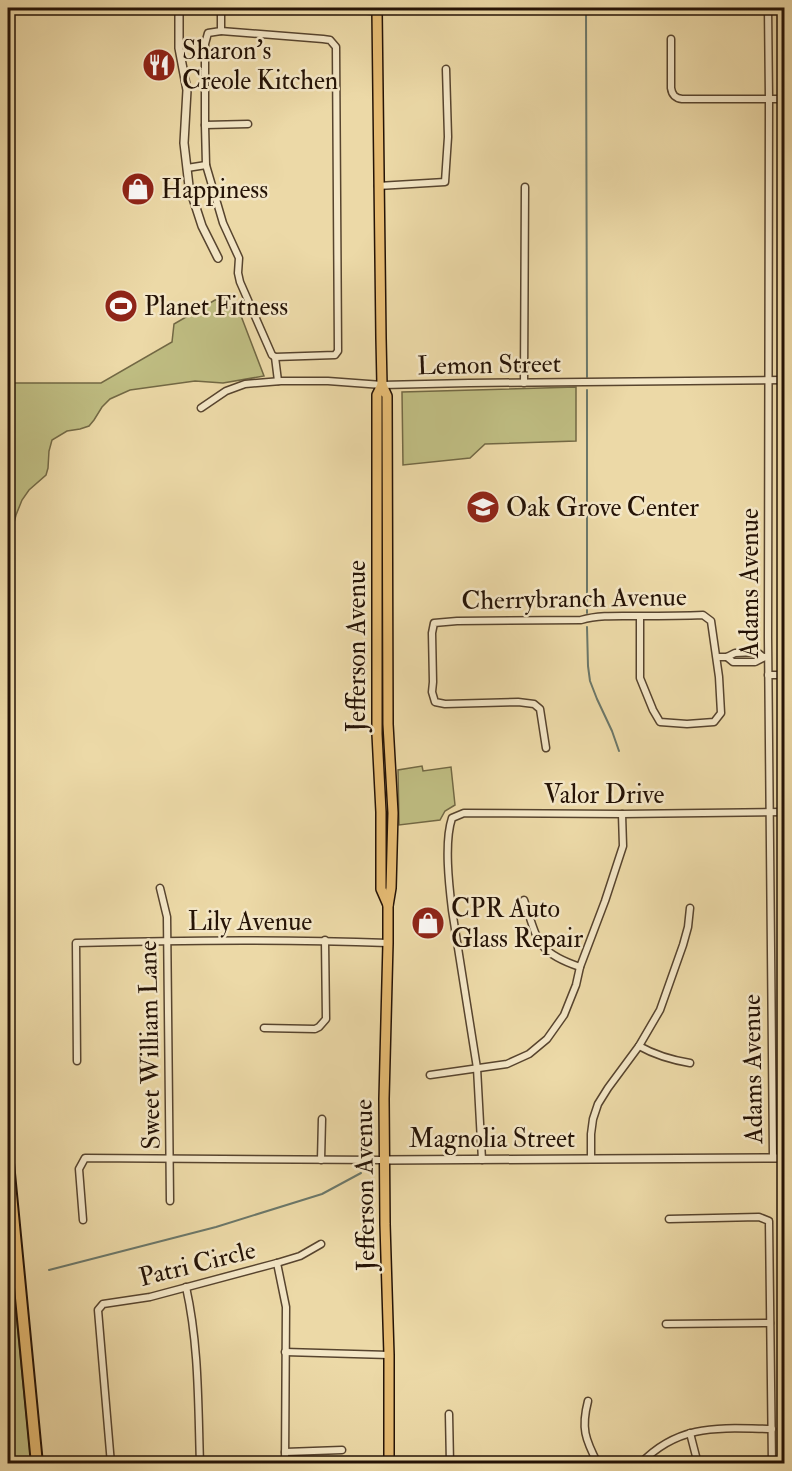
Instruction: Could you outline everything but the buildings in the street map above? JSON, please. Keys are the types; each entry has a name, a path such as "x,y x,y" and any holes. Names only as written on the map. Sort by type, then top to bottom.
{"highway":[{"path":"8,1163 37,1464"}],"main road":[{"name":"Jefferson Avenue","path":"377,11 382,385 387,396 388,724 393,813 391,888 388,906 384,1099 389,1464"},
{"name":"Jefferson Avenue","path":"382,385 376,395 377,734 381,812 381,889 388,906"},
{"path":"376,625 382,634 383,704 388,724"}],"street":[{"path":"218,258 202,226 189,186 184,143 187,90 179,48 178,8 377,11"},
{"name":"Adams Avenue","path":"768,8 769,380 765,657 768,675 773,1158"},
{"path":"220,32 221,9"},
{"path":"275,357 331,356 338,351 336,47 330,40 323,39 208,33 205,44 206,165 223,223 239,258 240,282 272,355 275,357 278,381"},
{"path":"671,39 671,91 676,98 784,99"},
{"path":"378,186 445,182 448,137 446,69"},
{"path":"205,125 248,124"},
{"path":"187,168 206,165"},
{"path":"524,383 525,187"},
{"name":"Lemon Street","path":"201,408 226,391 245,384 278,381 328,381 382,385 784,380"},
{"name":"Cherrybranch Avenue","path":"546,748 540,709 534,704 435,702 432,692 434,623 703,615 711,621 717,657"},
{"path":"640,616 640,678 660,722 687,724 714,722 721,713 717,657 757,652 765,657"},
{"path":"743,652 743,662"},
{"path":"727,657 733,662 755,662 765,657"},
{"path":"768,675 784,675"},
{"name":"Valor Drive","path":"477,1068 449,887 448,830 452,818 464,813 784,812"},
{"path":"430,1075 507,1064 529,1054 547,1038 564,1015 623,846 622,814"},
{"name":"Sweet William Lane","path":"160,888 167,917 168,941 170,1201"},
{"path":"524,900 537,940 550,954 580,967"},
{"path":"591,1159 591,1134 598,1104 639,1046 660,1010 683,945 690,908"},
{"path":"264,1028 315,1029 326,1019 325,940"},
{"name":"Lily Avenue","path":"77,1061 76,943 325,940 388,943"},
{"path":"639,1046 672,1060 690,1063"},
{"path":"477,1068 482,1160"},
{"path":"321,1160 322,1119"},
{"name":"Magnolia Street","path":"83,1220 79,1169 85,1158 482,1160 784,1158"},
{"path":"669,1219 759,1217 769,1221 772,1464"},
{"name":"Patri Circle","path":"111,1464 98,1310 103,1304 150,1297 277,1263 300,1256 321,1244"},
{"path":"277,1263 286,1307 285,1464"},
{"path":"186,1287 195,1346 200,1464"},
{"path":"666,1324 770,1323"},
{"path":"285,1352 389,1355"},
{"path":"588,1401 584,1416 585,1433 598,1464"},
{"path":"449,1414 450,1464"},
{"path":"640,1464 654,1450 674,1438 698,1430 772,1429"},
{"path":"690,1433 698,1464"},
{"path":"285,1452 342,1450"}],"shaded area":[{"path":"224,299 238,308 264,376 223,383 195,381 130,390 110,399 89,426 67,431 52,440 46,475 29,490 22,500 8,545 8,383 101,383 172,342 174,324 215,300"},
{"path":"576,387 576,441 485,444 470,458 403,465 402,392"},
{"path":"422,766 423,771 451,767 455,805 445,811 440,820 399,825 398,770"},
{"path":"8,1234 31,1463 8,1463"}],"waterway":[{"path":"586,8 587,377"},
{"path":"587,390 587,613"},
{"path":"587,627 590,681 619,751"},
{"path":"49,1270 216,1227 322,1194 361,1173"}],"place":[{"name":"Sharon's Creole Kitchen","path":"159,65"},
{"name":"Happiness","path":"138,189"},
{"name":"Planet Fitness","path":"121,306"},
{"name":"Oak Grove Center","path":"483,507"},
{"name":"CPR Auto Glass Repair","path":"428,923"}]}
